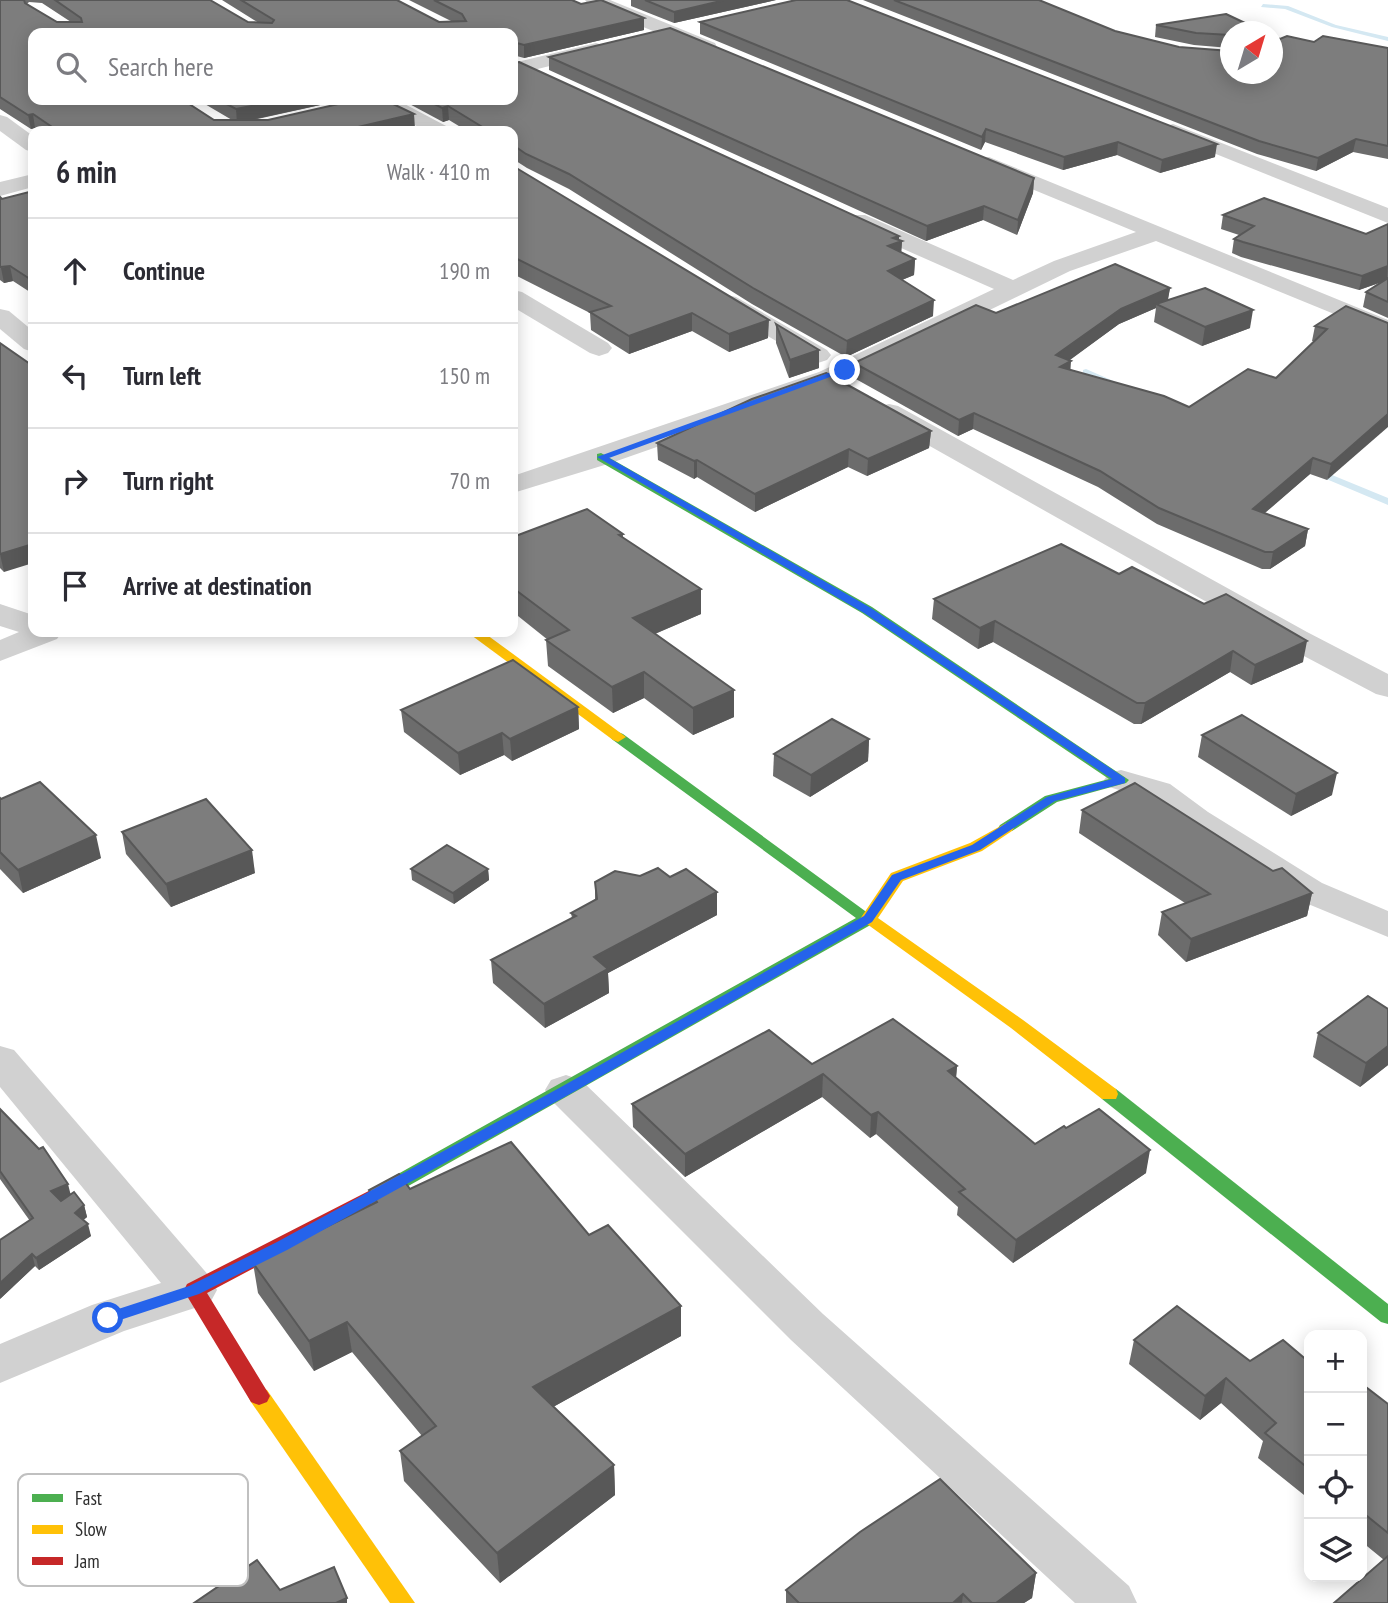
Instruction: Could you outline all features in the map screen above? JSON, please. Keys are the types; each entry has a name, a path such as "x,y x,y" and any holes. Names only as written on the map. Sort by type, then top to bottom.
{"street":[{"path":"594,0 734,58"},
{"path":"643,38 695,25"},
{"path":"518,66 616,44"},
{"path":"518,67 558,84"},
{"path":"384,105 430,126"},
{"path":"0,121 28,142"},
{"path":"1161,125 1388,216"},
{"path":"965,153 1388,329"},
{"path":"0,190 28,182"},
{"path":"839,211 948,262 1014,289"},
{"path":"518,482 847,384 1014,289 1062,266 1157,233"},
{"path":"706,289 847,384 1296,639 1388,687"},
{"path":"518,300 599,348"},
{"path":"0,316 28,340"},
{"path":"601,457 867,610 1121,780 1157,790 1195,820 1309,891 1388,925"},
{"path":"0,613 16,622 28,623"},
{"path":"0,651 34,637"},
{"path":"481,637 1017,1024 1144,1120 1388,1316"},
{"path":"0,1364 108,1318 194,1290 282,1246 566,1090 868,919 897,877 976,847 1051,799 1121,780"},
{"path":"0,1060 194,1290 242,1372 403,1603"},
{"path":"566,1090 807,1326 1111,1603"}],"building":[{"path":"0,0 24,0 57,22 82,22 81,18 55,0 210,0 248,22 272,23 274,20 241,0 397,0 439,22 466,21 462,14 434,0 572,0 581,4 601,0 644,18 524,45 518,43 518,28 28,28 28,105 191,105 214,120 268,120 334,105 395,105 414,114 363,126 51,126 0,97"},
{"path":"645,0 725,0 674,12"},
{"path":"796,0 847,0 1217,144 1162,160 1118,142 1064,157 986,129 982,137 700,22"},
{"path":"894,0 1039,0 1115,31 1179,47 1220,50 1220,84 1283,84 1283,38 1287,36 1314,42 1323,36 1388,48 1388,146 1356,139 1318,158 1259,141"},
{"path":"1226,14 1241,21 1220,21 1220,34 1156,25"},
{"path":"670,28 1034,178 1018,220 984,206 927,226 549,57"},
{"path":"518,62 899,236 893,238 902,241 888,246 915,259 888,271 934,300 847,341 753,288 569,174 526,154 518,148 518,126 481,126 448,106 442,108 436,105 518,105"},
{"path":"228,105 256,105 236,109"},
{"path":"518,169 769,320 729,334 692,313 629,336 590,312 611,306 518,260"},
{"path":"28,192 28,278 10,266 0,267 0,197 2,199"},
{"path":"1264,198 1366,234 1388,224 1388,266 1362,276 1234,239 1254,226 1223,215"},
{"path":"1115,264 1170,288 1121,309 1056,355 1071,361 1060,367 1164,396 1189,407 1248,369 1276,378 1327,329 1315,326 1346,306 1388,323 1388,414 1331,464 1313,458 1253,509 1308,529 1273,552 1265,552 1159,508 1100,471 974,413 959,420 854,363 976,305 996,313"},
{"path":"1388,278 1388,302 1366,292"},
{"path":"1205,288 1253,310 1205,327 1156,304"},
{"path":"776,324 819,350 790,360"},
{"path":"0,343 28,363 28,546 0,554"},
{"path":"826,373 931,431 868,459 849,449 755,494 697,460 657,443 752,399"},
{"path":"587,509 623,534 619,535 701,589 633,618 734,690 693,708 644,672 612,687 546,640 569,630 518,592 518,535"},
{"path":"1061,544 1119,574 1132,567 1204,604 1226,594 1307,641 1255,665 1233,651 1145,703 1137,703 995,621 980,628 934,599"},
{"path":"513,660 578,707 510,739 502,733 458,753 401,710"},
{"path":"1242,715 1337,773 1296,794 1202,735"},
{"path":"832,719 869,739 811,775 774,754"},
{"path":"40,782 96,835 18,870 0,852 0,798"},
{"path":"1135,783 1273,871 1282,868 1312,893 1191,939 1162,912 1210,894 1082,810"},
{"path":"206,799 252,850 166,884 122,832"},
{"path":"447,845 488,869 453,893 411,869"},
{"path":"658,868 670,877 686,869 717,892 594,957 608,969 544,1004 491,960 576,916 571,913 597,899 595,882 615,871 640,876"},
{"path":"1368,996 1388,1009 1388,1046 1366,1063 1318,1033"},
{"path":"893,1019 957,1066 948,1071 1035,1144 1099,1109 1150,1150 1016,1240 959,1192 965,1189 878,1112 871,1115 823,1074 685,1154 632,1104 769,1030 812,1064"},
{"path":"0,1109 39,1149 43,1147 68,1184 51,1191 61,1201 74,1192 84,1205 75,1213 88,1224 36,1258 32,1254 0,1283 0,1240 33,1218 0,1171"},
{"path":"511,1142 589,1235 608,1225 681,1306 533,1387 614,1465 497,1553 400,1451 436,1426 347,1322 309,1341 253,1263 377,1202 369,1190 399,1174 410,1189"},
{"path":"1177,1306 1250,1361 1283,1340 1304,1358 1304,1465 1265,1433 1276,1423 1226,1378 1205,1396 1134,1340"},
{"path":"1367,1388 1388,1404 1388,1533 1367,1516"},
{"path":"940,1479 1036,1573 996,1603 972,1603 963,1594 953,1603 799,1603 786,1590 860,1532"},
{"path":"1388,1556 1388,1603 1334,1603 1358,1582 1367,1582 1367,1574"},
{"path":"257,1560 280,1590 334,1567 347,1598 336,1603 194,1603 219,1586 248,1586 248,1566"}],"waterway":[{"path":"1263,6 1286,7 1334,26 1388,39"},
{"path":"1086,372 1115,385"},
{"path":"1315,471 1388,502"}],"traffic: fast":[{"path":"601,457 867,610 1121,780 1051,799 1006,828"},
{"path":"396,1184 868,919 618,737"},
{"path":"1109,1094 1388,1316"}],"traffic: slow":[{"path":"481,637 618,737"},
{"path":"1006,828 976,847 897,877 868,919 1017,1024 1109,1094"},
{"path":"259,1396 403,1603"}],"traffic: jam":[{"path":"259,1396 194,1290 396,1184"}],"route":[{"path":"108,1318 194,1290 282,1246 566,1090 868,919 897,877 976,847 1051,799 1121,780 867,610 601,457 845,370"}]}
